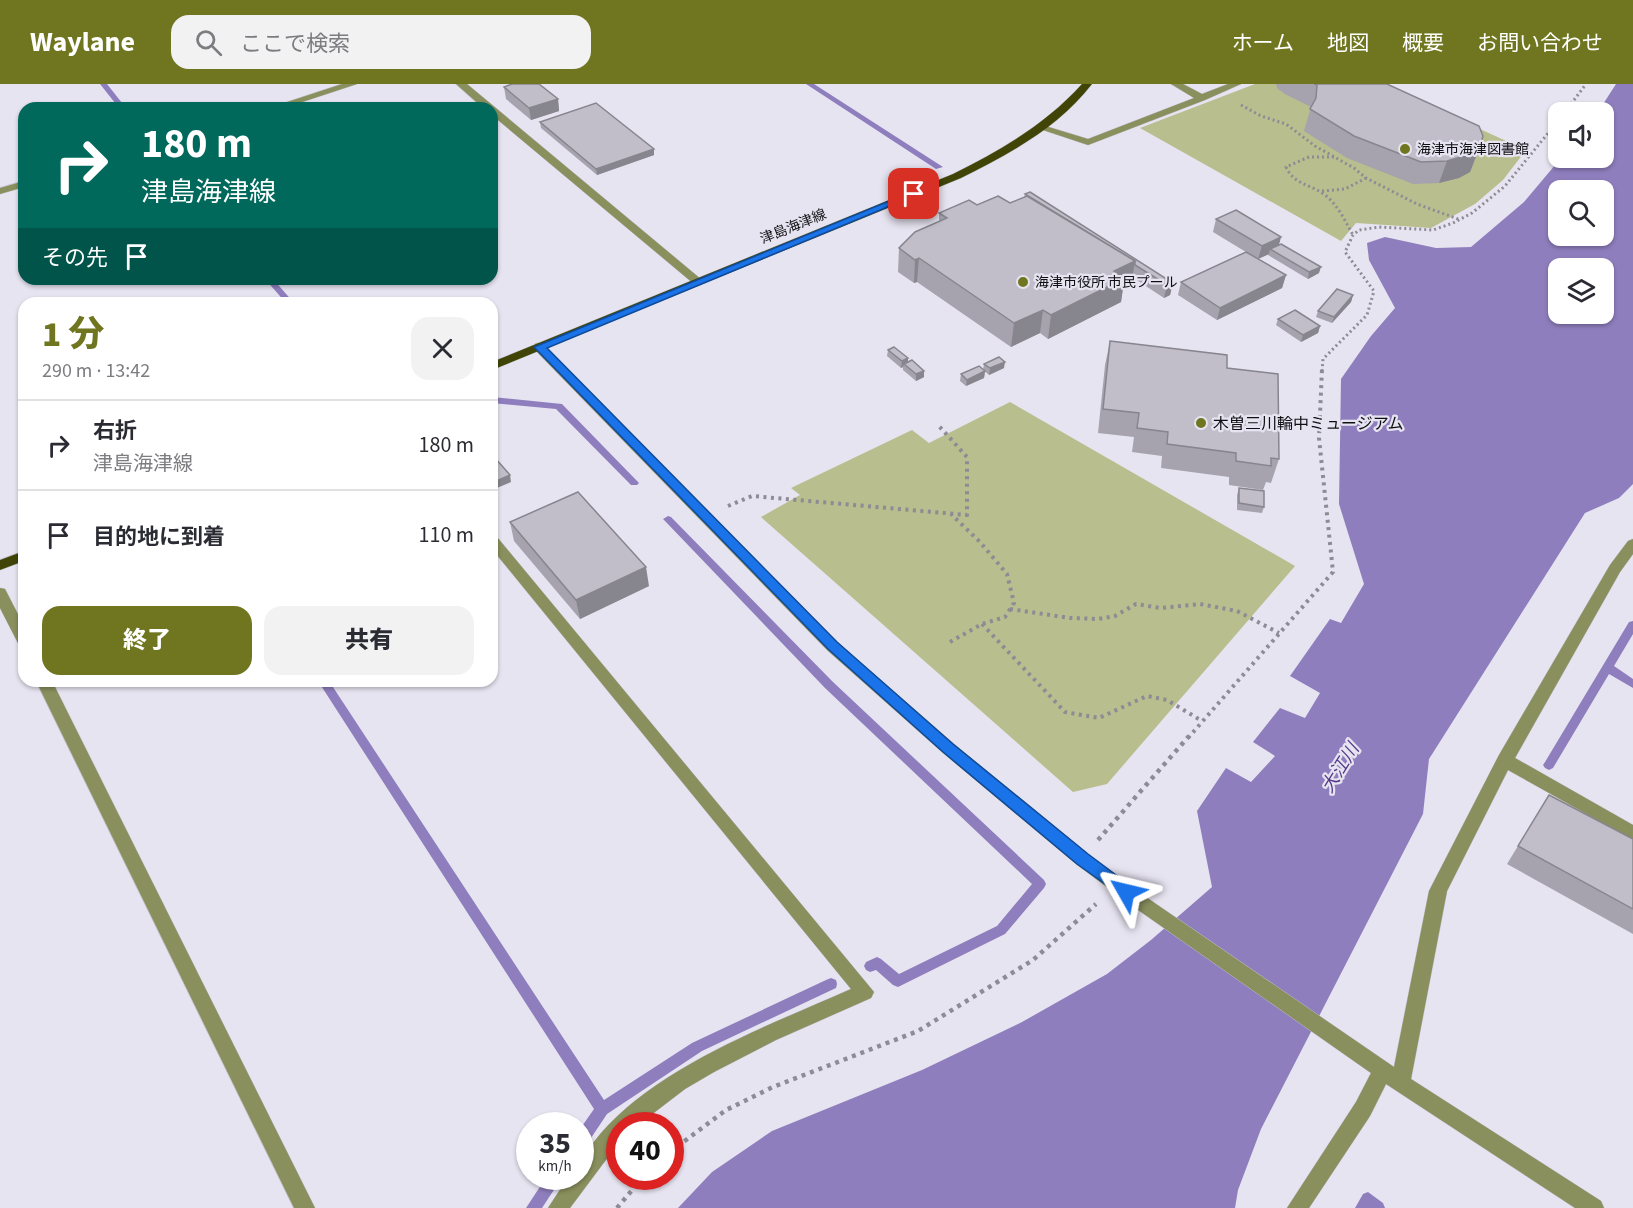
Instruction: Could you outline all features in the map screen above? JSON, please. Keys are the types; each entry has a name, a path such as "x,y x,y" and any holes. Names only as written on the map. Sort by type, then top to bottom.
{"main road":[{"name":"津島海津線","path":"498,364 957,176 1009,150 1042,129 1087,84"},
{"path":"0,566 18,558"}],"street":[{"path":"293,102 352,84"},
{"path":"460,84 482,102"},
{"path":"1176,84 1202,98"},
{"path":"1042,129 1088,142 1236,84"},
{"path":"498,115 698,282"},
{"path":"0,191 18,186"},
{"path":"539,347 832,646 948,748 1082,859 1137,900 1401,1083 1594,1208"},
{"path":"1401,1083 1438,891 1505,760 1615,569 1633,543"},
{"path":"498,547 866,992 710,1063 637,1112"},
{"path":"0,593 18,629"},
{"path":"47,687 305,1208"},
{"path":"1505,760 1633,833"},
{"path":"1297,1208 1363,1109 1383,1070"},
{"path":"558,1208 606,1143"}],"path":[{"path":"1572,102 1586,84"},
{"path":"1216,92 1261,116 1286,124 1315,146 1338,158 1366,178 1418,204 1459,219"},
{"path":"1082,859 1333,572 1319,438 1323,359 1368,315 1374,291 1345,252 1353,235 1361,229 1373,228 1432,231 1459,219 1480,207 1511,182 1548,134"},
{"path":"1338,158 1312,155 1297,159 1286,167 1294,181 1317,191 1337,207 1353,235"},
{"path":"1317,191 1337,192 1352,188 1366,178"},
{"path":"728,506 752,496 967,515 967,457 939,426"},
{"path":"950,642 982,624 1005,617 1014,603 1007,574 951,513"},
{"path":"1010,609 1070,618 1098,619 1115,616 1136,604 1160,608 1200,604 1237,611 1279,633"},
{"path":"982,624 1038,687 1065,712 1099,718 1147,696 1167,700 1202,721"},
{"path":"684,1142 726,1110 773,1087 918,1031 1033,960 1088,912 1115,884"},
{"path":"617,1208 632,1190"}],"green space":[{"path":"1255,84 1381,84 1526,150 1503,180 1475,204 1431,228 1356,223 1341,241 1140,128"},
{"path":"1010,402 1295,566 1107,784 1073,792 761,517 800,495 791,488 912,430 929,443"}],"water":[{"name":"大江川","path":"1616,84 1633,84 1633,484 1619,498 1585,513 1429,759 1423,814 1261,1129 1238,1190 1235,1208 678,1208 712,1172 772,1131 922,1070 1022,1022 1107,974 1151,940 1212,887 1197,811 1226,768 1251,782 1275,756 1253,742 1280,708 1305,718 1320,693 1290,676 1330,619 1341,623 1364,584 1339,504 1341,379 1371,336 1395,308 1369,260 1367,243 1385,237 1436,248 1471,247 1524,202 1553,168 1614,168 1614,102 1604,102"}],"building":[{"path":"512,84 539,84 558,99 529,108 504,87"},
{"path":"1314,84 1387,84 1479,126 1483,136 1479,149 1447,161 1421,162 1354,136 1310,109 1316,98 1317,85"},
{"path":"596,103 654,149 596,169 540,122"},
{"path":"1030,192 1173,283 1167,285 1135,265 1135,261 1025,194"},
{"name":"海津市役所 市民プール","path":"998,196 1010,203 1027,196 1135,261 1114,271 1125,278 1051,315 1043,310 1014,323 919,258 915,260 899,248 915,232 947,218 939,213 969,200 977,205"},
{"path":"1236,210 1281,237 1262,246 1216,219"},
{"path":"1281,244 1321,267 1309,272 1270,249"},
{"path":"1246,252 1286,275 1220,308 1181,282"},
{"path":"1337,289 1353,295 1334,317 1318,311"},
{"path":"1295,310 1320,326 1303,335 1278,319"},
{"path":"1110,341 1227,355 1227,368 1278,374 1279,459 1271,458 1271,466 1236,461 1236,453 1167,444 1168,432 1137,428 1139,413 1103,409"},
{"path":"894,347 908,358 902,361 888,350"},
{"path":"999,357 1005,362 990,368 984,364"},
{"path":"912,360 924,371 916,374 904,364"},
{"path":"979,366 985,371 967,380 961,374"},
{"path":"498,461 510,475 498,480"},
{"path":"1239,488 1264,491 1264,507 1239,503"},
{"path":"578,492 646,567 576,600 510,522"},
{"path":"1549,795 1633,839 1633,909 1518,846"}],"waterway":[{"path":"103,84 118,102"},
{"path":"809,84 939,167"},
{"path":"274,285 285,297"},
{"path":"498,401 559,406 634,483"},
{"path":"668,519 829,685 1040,884 1001,930 898,981 877,963 870,966"},
{"path":"1608,667 1633,625"},
{"path":"1549,765 1608,667"},
{"path":"1608,667 1633,684"},
{"path":"327,687 602,1109"},
{"path":"602,1109 697,1047 831,984"},
{"path":"594,1121 602,1109"},
{"path":"533,1208 546,1190"},
{"path":"1362,1208 1368,1199 1378,1208"}],"place":[{"name":"海津市海津図書館","path":"1405,149"},
{"name":"海津市役所 市民プール","path":"1023,282"},
{"name":"木曽三川輪中ミュージアム","path":"1201,423"}],"route":[{"path":"914,194 539,347 832,646 948,748 1082,859 1126,892"}]}
